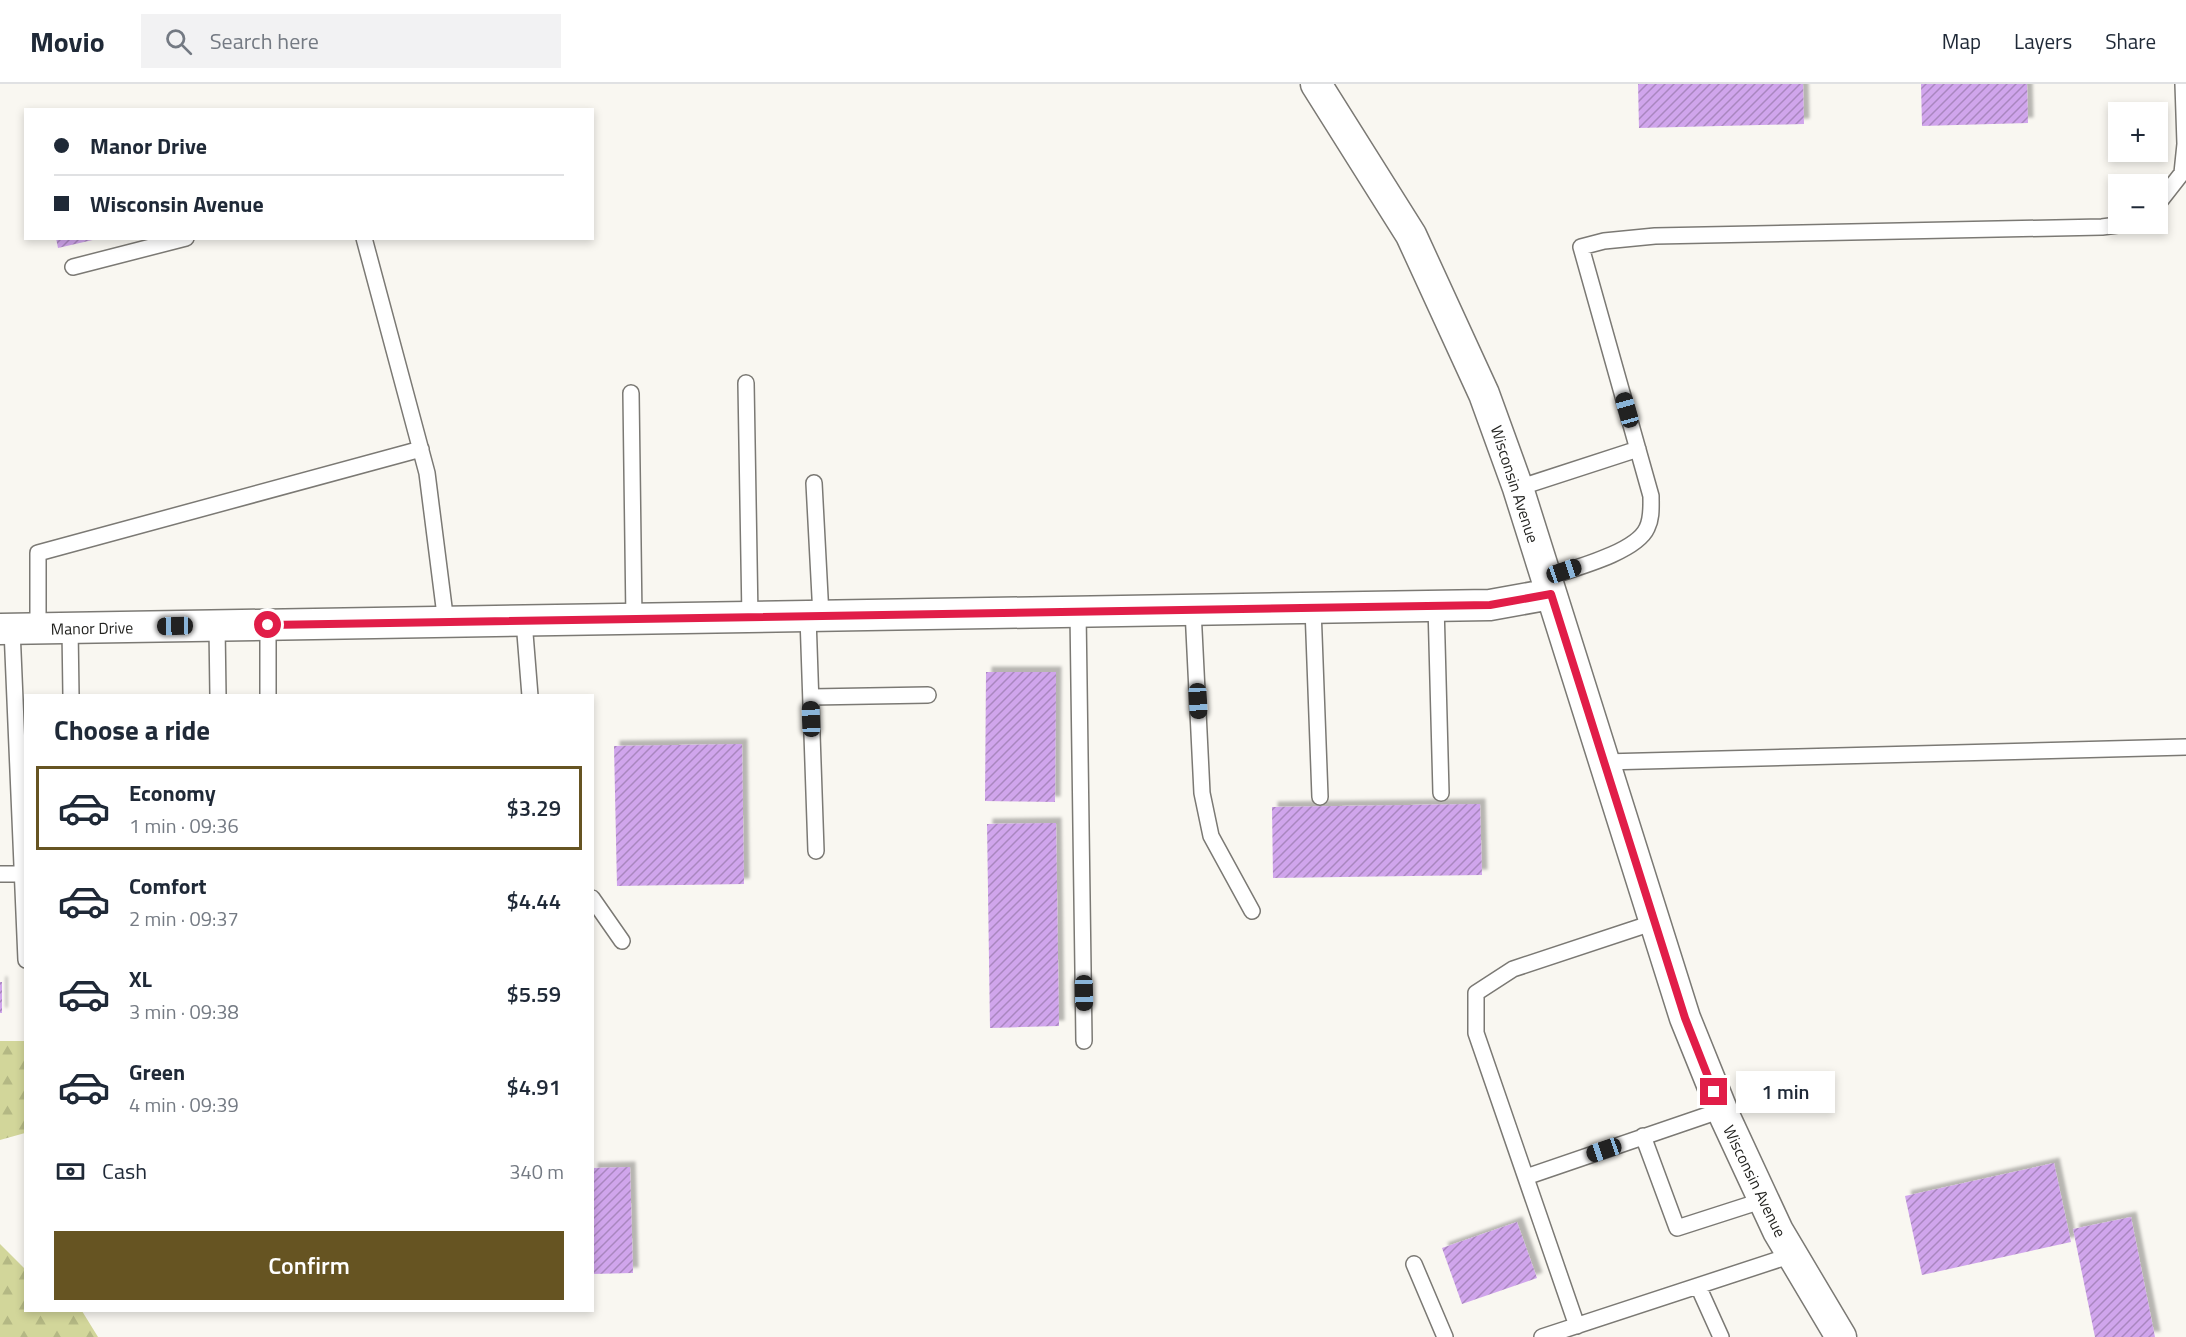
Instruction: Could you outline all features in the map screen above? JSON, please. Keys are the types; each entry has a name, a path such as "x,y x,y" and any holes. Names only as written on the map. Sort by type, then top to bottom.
{"street":[{"name":"Wisconsin Avenue","path":"1316,84 1411,235 1484,394 1518,488 1685,1018 1722,1110 1764,1200 1792,1255 1841,1337"},
{"name":"Manor Drive","path":"17,629 1490,605 1548,586"}],"lane":[{"path":"2168,191 2182,173 2185,144 2183,84"},
{"path":"1548,586 1633,544 1647,530 1651,515 1651,496 1581,247 1604,241 1655,236 2108,226"},
{"path":"73,267 178,240"},
{"path":"365,240 427,473 446,623"},
{"path":"746,383 750,618"},
{"path":"631,393 634,620"},
{"path":"1518,488 1638,448"},
{"path":"24,926 8,726 17,629 38,553 420,449"},
{"path":"814,483 814,617 811,697 816,851"},
{"path":"1436,605 1441,793"},
{"path":"1313,608 1320,797"},
{"path":"1193,610 1202,793 1211,836 1252,911"},
{"path":"1078,612 1084,1041"},
{"path":"525,621 530,694"},
{"path":"268,625 268,694"},
{"path":"217,626 218,694"},
{"path":"70,628 71,694"},
{"path":"811,697 928,695"},
{"path":"1604,762 2186,747"},
{"path":"0,874 21,874"},
{"path":"594,901 622,941"},
{"path":"1577,1326 1476,1033 1476,993 1513,969 1654,922"},
{"path":"1526,1177 1722,1110"},
{"path":"1643,1136 1677,1228 1764,1200"},
{"path":"1542,1337 1792,1255"},
{"path":"1414,1264 1445,1337"},
{"path":"1698,1286 1721,1337"}],"green space":[{"path":"0,1041 24,1041 24,1133 0,1140"},
{"path":"0,1244 24,1268 24,1312 83,1312 98,1337 0,1337"}],"building":[{"path":"1638,84 1803,84 1804,124 1639,128"},
{"path":"1921,84 2027,84 2028,123 1922,126"},
{"path":"56,240 93,240 58,248"},
{"path":"986,672 1056,672 1055,802 985,801"},
{"path":"742,744 744,884 617,886 614,746"},
{"path":"1480,804 1482,875 1273,878 1272,807"},
{"path":"1056,823 1059,1026 990,1028 987,824"},
{"path":"0,982 2,982 2,1013 0,1013"},
{"path":"2054,1163 2071,1242 1922,1275 1905,1196"},
{"path":"630,1167 633,1273 594,1274 594,1168"},
{"path":"2131,1217 2155,1337 2095,1337 2073,1229"},
{"path":"1517,1222 1537,1278 1462,1304 1442,1248"}],"route":[{"path":"268,625 1490,605 1551,594 1685,1018 1714,1092"}]}
